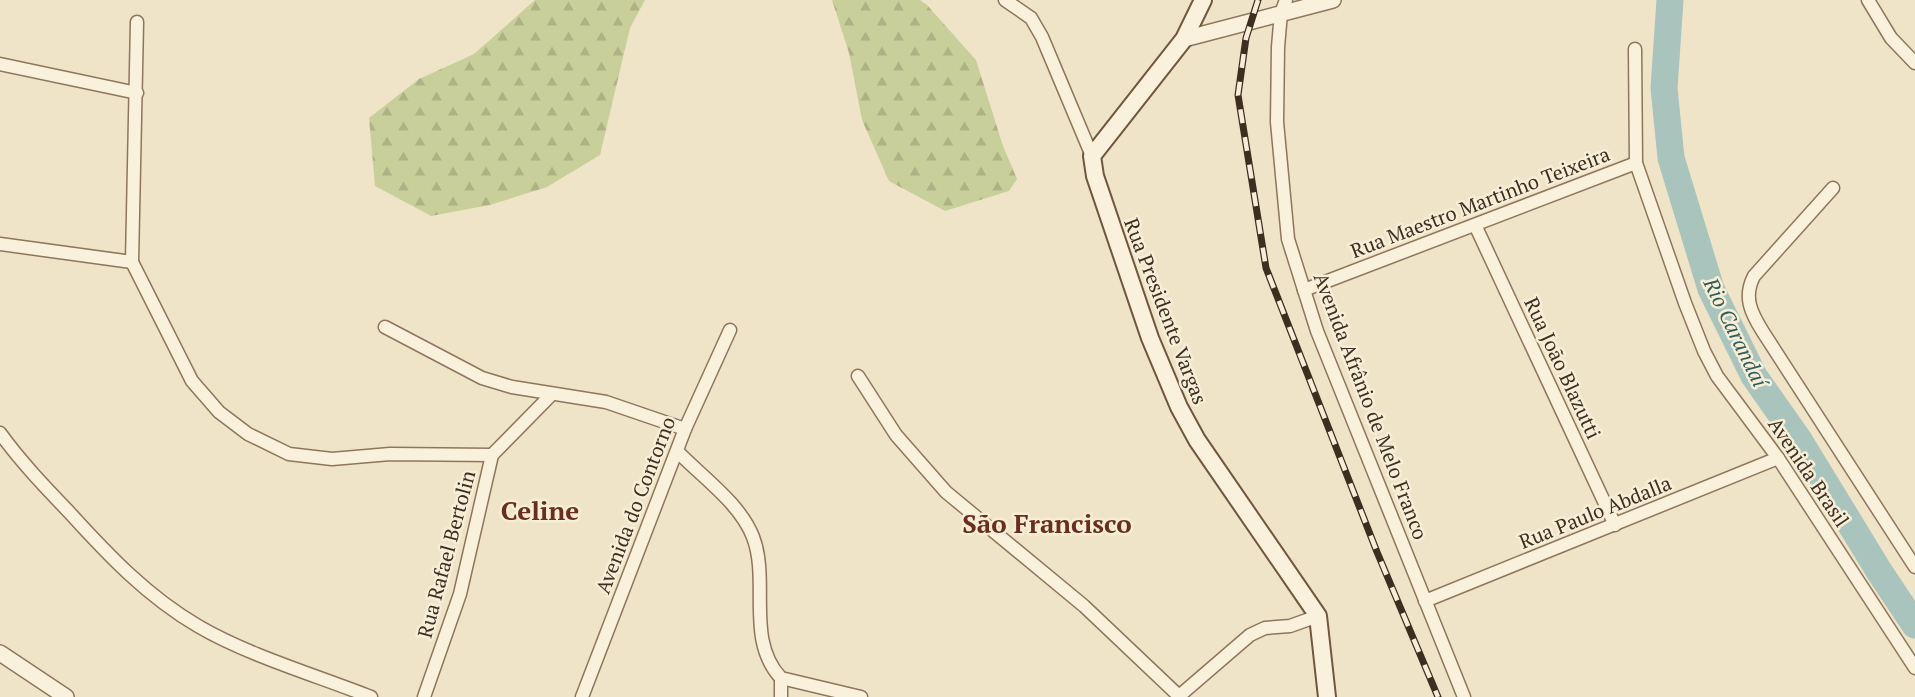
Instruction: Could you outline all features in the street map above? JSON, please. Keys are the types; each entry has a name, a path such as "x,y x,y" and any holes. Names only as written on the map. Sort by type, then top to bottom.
{"main road":[{"path":"1092,156 1184,39 1203,0"},
{"name":"Rua Presidente Vargas","path":"1092,156 1106,214 1150,338 1179,407 1197,440 1318,616 1327,697"}],"street":[{"name":"Rua Presidente Vargas","path":"1005,0 1031,18 1042,37 1092,156"},
{"path":"1184,39 1284,7 1333,0"},
{"path":"1868,0 1891,38 1915,63"},
{"name":"Avenida Afrânio de Melo Franco","path":"1284,7 1277,111 1280,168 1288,239 1317,332 1464,697"},
{"path":"137,22 132,262 192,381 219,412 248,434 289,454 332,459 390,454 492,455 552,394"},
{"name":"Avenida Brasil","path":"1635,49 1636,163 1704,351 1722,383 1778,458 1915,668"},
{"path":"0,64 137,93"},
{"name":"Rua Maestro Martinho Teixeira","path":"1304,290 1476,227 1636,163"},
{"name":"Avenida Brasil","path":"1833,188 1754,276 1749,287 1749,306 1763,332 1910,550 1915,567"},
{"name":"Rua João Blazutti","path":"1476,227 1615,525"},
{"path":"0,244 132,262"},
{"path":"385,327 482,378 629,408 685,429"},
{"name":"Avenida do Contorno","path":"582,697 676,451 730,330"},
{"path":"858,376 896,435 946,492 1084,606 1179,697 1250,635 1265,628 1290,626 1318,616"},
{"path":"0,434 18,457 114,561 166,605 228,641 371,697"},
{"path":"676,451 726,500 745,522 753,537 765,654 781,678 781,697"},
{"name":"Rua Rafael Bertolin","path":"424,697 460,594 492,455"},
{"name":"Rua Paulo Abdalla","path":"1425,601 1778,458"},
{"path":"0,653 66,697"},
{"path":"781,678 861,697"}],"green space":[{"path":"535,0 645,0 630,28 600,155 547,187 490,205 431,216 375,186 369,118 419,79 474,54"},
{"path":"832,0 920,0 927,5 976,60 1003,146 1017,179 1009,191 945,211 889,181 862,120 849,53"}],"waterway":[{"name":"Rio Carandaí","path":"1670,0 1664,88 1671,158 1711,289 1754,376 1799,440 1879,571 1915,625"}],"railway":[{"path":"1258,0 1246,38 1238,95 1266,268 1377,552 1438,697"}],"district":[{"name":"Celine","path":"540,510"},
{"name":"São Francisco","path":"1047,523"}]}
